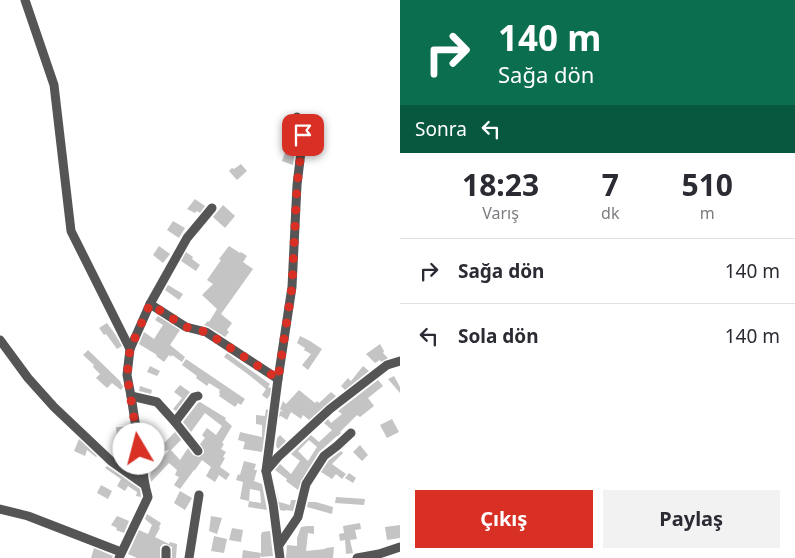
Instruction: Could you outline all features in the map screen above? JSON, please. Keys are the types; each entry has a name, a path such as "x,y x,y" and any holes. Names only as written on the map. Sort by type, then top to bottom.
{"street":[{"path":"25,0 54,85 71,231 130,349"},
{"path":"280,558 273,504 266,470 292,287 297,185 303,135 297,117"},
{"path":"0,509 28,516 120,555 148,497 127,375 130,349 150,304 187,238 212,208"},
{"path":"150,304 186,327 206,332 278,379"},
{"path":"0,340 28,378 54,407 111,461 145,485"},
{"path":"266,470 330,409 387,365 400,361"},
{"path":"131,396 157,402 198,451"},
{"path":"175,422 194,398 198,396"},
{"path":"279,544 298,517 306,484 324,456 351,433"},
{"path":"189,558 199,495"},
{"path":"357,558 379,554 400,547"}],"building":[{"path":"287,147 295,149 293,165 282,161"},
{"path":"241,164 247,171 237,180 229,171"},
{"path":"195,199 205,206 200,213 187,209"},
{"path":"223,205 235,216 225,228 213,217"},
{"path":"173,221 185,228 179,238 167,230"},
{"path":"159,246 170,254 163,263 153,255"},
{"path":"229,246 247,256 243,262 253,269 221,314 232,323 225,337 204,325 209,322 217,309 202,295 213,284 207,280"},
{"path":"186,252 200,265 196,271 181,261"},
{"path":"168,285 183,294 179,300 165,290"},
{"path":"158,316 180,330 170,345 185,357 182,362 169,355 164,362 157,355 139,344 144,332 154,339 163,325 155,320"},
{"path":"107,323 122,346 117,349 99,328"},
{"path":"300,336 322,349 308,370 302,365 311,354 297,343"},
{"path":"380,344 384,351 383,353 388,358 375,363 366,354"},
{"path":"88,350 120,381 123,387 121,390 112,383 107,388 96,378 100,374 93,367 94,365 83,355"},
{"path":"227,353 270,384 268,387 271,388 270,395 267,399 262,395 266,389 224,357"},
{"path":"186,359 245,399 241,405 238,403 235,407 219,396 220,390 209,383 207,386 196,378 197,376 182,365"},
{"path":"150,366 160,371 157,376 147,372"},
{"path":"363,366 369,371 345,390 341,386 348,378 351,381"},
{"path":"394,376 400,387 400,393 388,379"},
{"path":"378,380 383,386 368,398 374,406 360,417 357,415 338,436 319,452 301,481 298,490 275,470 280,464 291,474 300,461 291,454 311,435 319,442 332,430 324,423 328,419 331,423 342,414 338,411","holes":["309,440 317,447 308,461 298,451"]},
{"path":"180,385 190,392 176,411 173,409 182,398 174,392"},
{"path":"140,386 152,390 151,394 139,391"},
{"path":"299,390 315,403 317,401 319,403 331,392 336,396 309,420 303,415 301,419 291,412 287,420 281,416 279,417 280,411 283,412 280,409 283,401 286,404"},
{"path":"200,402 226,418 225,420 232,426 222,443 224,444 221,449 226,452 220,467 230,474 226,480 219,475 215,482 206,476 211,467 202,460 180,489 174,485 179,477 175,475 177,470 169,463 151,482 150,472 169,450 151,455 148,443 160,439 162,445 175,432 183,442 181,440 171,450 180,460 188,448 193,455 199,457 204,453 200,444 205,438 202,435 207,428 216,435 222,426 205,413 191,432 183,422"},
{"path":"266,409 268,410 262,452 243,449 245,442 238,440 240,432 262,437 262,425 256,424 256,415 265,416"},
{"path":"392,419 399,432 387,438 380,425"},
{"path":"116,427 130,427 131,439 117,438"},
{"path":"280,435 286,441 278,449 276,446 277,438"},
{"path":"79,439 96,457 87,450 85,456 74,451"},
{"path":"360,445 368,455 362,461 353,452"},
{"path":"341,451 343,453 332,464 346,474 342,479 336,474 332,479 321,472 329,460"},
{"path":"244,461 256,464 254,470 257,470 254,481 262,484 267,510 248,507 249,501 240,499 243,482 236,480 238,474 240,475","holes":["250,489 260,491 261,503 249,501"]},
{"path":"107,466 140,489 141,497 136,496 137,492 128,486 125,491 117,486 121,479 105,468"},
{"path":"349,473 356,478 353,483 345,478"},
{"path":"101,485 112,491 108,499 97,493"},
{"path":"276,489 279,502 290,505 291,500 296,500 293,511 280,510"},
{"path":"180,491 192,498 185,510 174,503"},
{"path":"336,497 365,499 364,505 335,503"},
{"path":"308,502 316,502 333,507 332,514 307,507"},
{"path":"147,514 161,523 155,537 169,544 170,542 177,544 176,558 172,558 172,547 166,544 160,547 160,558 137,558 128,554 139,530 148,534 152,525 145,519"},
{"path":"117,516 129,521 124,533 116,530 117,528 111,525"},
{"path":"211,516 222,518 217,534 209,531"},
{"path":"360,523 361,529 355,530 357,539 350,540 353,553 346,554 345,540 340,541 339,534 344,533 343,526"},
{"path":"400,525 400,538 387,540 385,527"},
{"path":"314,526 314,534 308,533 306,551 334,547 333,558 286,558 287,545 297,546 297,538 301,527"},
{"path":"232,528 243,530 241,542 229,540"},
{"path":"270,531 273,556 261,557 261,555 260,558 242,558 243,550 261,553 262,532"},
{"path":"214,536 227,539 224,553 211,551"},
{"path":"94,548 113,556 112,558 91,558"}],"route":[{"path":"139,449 127,375 130,349 150,304 186,327 206,332 278,379 292,287 297,185 303,135"}]}
